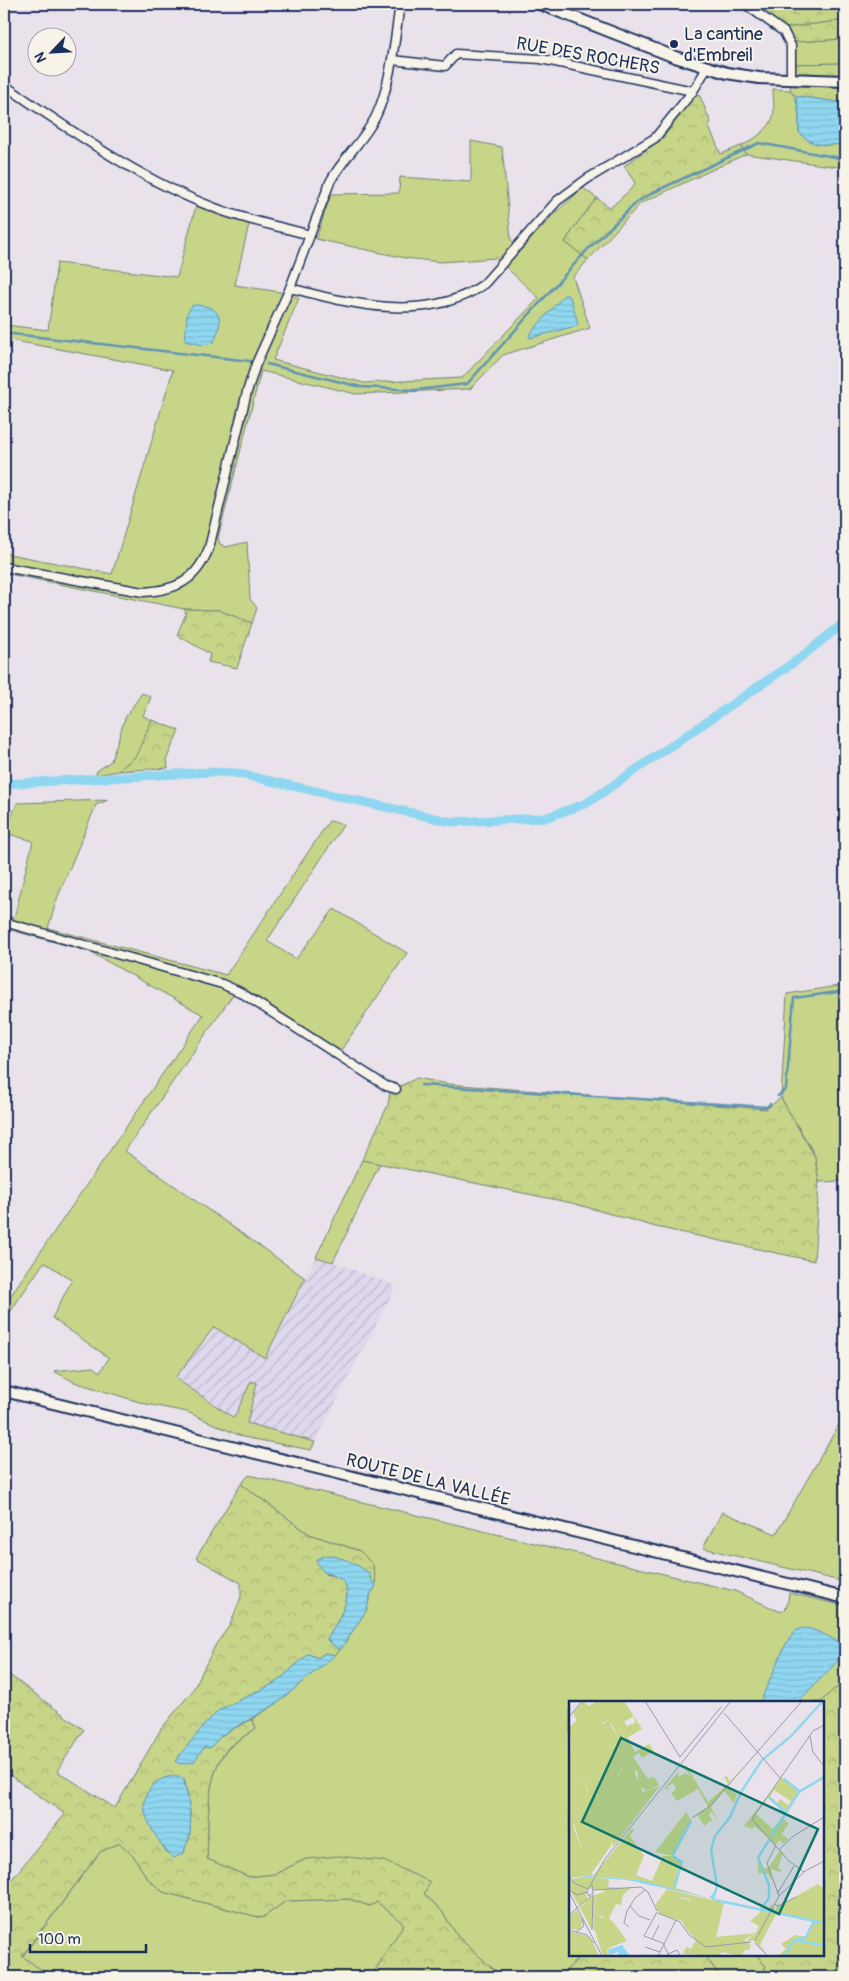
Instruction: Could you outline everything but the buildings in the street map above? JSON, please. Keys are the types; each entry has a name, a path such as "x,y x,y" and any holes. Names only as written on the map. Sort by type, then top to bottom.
{"main road":[{"path":"540,4 705,67 760,78 842,81"},
{"name":"ROUTE DE LA VALLÉE","path":"4,1391 845,1598"}],"street":[{"path":"4,567 143,592 160,591 182,584 204,562 210,548 245,401 256,364 290,288 330,182 338,167 376,116 392,60 400,4"},
{"path":"744,4 784,32 791,46 790,80"},
{"name":"RUE DES ROCHERS","path":"392,60 445,66 456,54 541,59 693,91"},
{"path":"290,288 330,299 403,308 448,301 471,294 484,284 557,201 587,179 655,138 693,91 704,74 705,67"},
{"path":"4,85 84,140 161,184 215,208 310,235"},
{"path":"4,922 227,986 240,992 386,1086 396,1089"}],"shaded area":[{"path":"316,1257 396,1286 315,1442 247,1423 257,1383 251,1382 234,1418 175,1378 214,1327 265,1358"}],"green space":[{"path":"750,4 845,4 845,20 784,28"},
{"path":"845,20 845,43 844,39 794,42 784,28"},
{"path":"844,39 845,63 794,64 794,42"},
{"path":"845,63 845,103 796,96 790,90 794,64"},
{"path":"773,89 790,90 796,100 799,132 809,141 832,145 845,144 845,168 746,154 741,146 760,134 773,117"},
{"path":"695,94 700,96 711,123 708,125 721,154 741,146 746,154 641,203 588,260 565,242 597,198 610,208 630,190 635,183 624,166 663,138"},
{"path":"471,141 502,147 511,240 521,250 555,213 583,188 597,198 565,242 588,260 573,277 590,328 503,355 470,389 356,394 261,371 218,538 220,544 226,547 247,542 250,599 257,608 252,623 218,610 184,609 4,573 4,553 112,574 173,370 4,339 4,325 48,330 57,263 177,277 196,206 249,224 235,285 280,292 299,298 273,360 364,383 462,378 539,298 496,258 440,262 405,258 316,239 331,194 399,193 400,177 471,182"},
{"path":"184,609 218,610 252,623 237,668 208,662 210,654 177,635 186,613"},
{"path":"142,693 151,697 143,716 152,720 136,756 118,771 96,775 97,771 111,761 125,718"},
{"path":"152,720 179,730 167,758 168,768 118,771 136,756"},
{"path":"108,800 96,805 58,896 48,928 226,975 329,821 344,824 267,941 296,959 334,909 407,953 335,1059 234,993 125,1151 305,1278 265,1358 214,1327 175,1378 234,1418 251,1381 257,1383 247,1423 315,1442 311,1450 243,1437 187,1412 146,1404 74,1382 54,1371 93,1367 100,1372 109,1358 52,1318 72,1280 44,1262 4,1321 4,1305 203,1015 90,952 4,928 4,915 14,918 33,841 5,833 17,803"},
{"path":"845,985 845,1181 819,1182 812,1150 781,1098 787,994"},
{"path":"417,1078 448,1084 766,1109 781,1098 815,1157 819,1182 814,1261 656,1227 572,1203 362,1160 388,1105 390,1091"},
{"path":"362,1160 380,1163 333,1262 316,1257"},
{"path":"845,1414 845,1582 703,1548 722,1512 776,1534"},
{"path":"249,1475 735,1591 781,1612 787,1606 789,1593 845,1606 845,1684 833,1690 822,1701 569,1701 569,1956 581,1956 559,1977 502,1977 458,1937 441,1910 424,1894 429,1882 306,1859 275,1874 249,1877 207,1859 208,1815 212,1784 222,1757 230,1747 256,1728 252,1719 276,1704 340,1650 366,1611 371,1593 375,1588 360,1551 309,1534 241,1484"},
{"path":"241,1484 309,1534 360,1551 373,1565 376,1583 325,1574 340,1579 345,1585 347,1592 343,1609 327,1640 340,1650 335,1655 325,1653 318,1658 308,1654 277,1682 219,1710 176,1761 204,1747 210,1747 222,1735 252,1719 256,1728 230,1746 216,1769 209,1799 207,1859 249,1877 275,1874 306,1859 339,1856 384,1861 430,1882 424,1894 441,1910 458,1937 502,1977 371,1977 404,1924 377,1902 370,1906 349,1899 286,1901 262,1918 163,1892 147,1878 134,1857 120,1843 100,1852 22,1956 51,1977 18,1977 4,1967 4,1889 65,1814 4,1771 4,1671 84,1730 57,1771 115,1808 161,1729 193,1690 216,1644 230,1625 241,1597 241,1583 196,1558","holes":["184,1778 190,1816 189,1838 184,1853 167,1853 146,1815"]},
{"path":"845,1684 845,1977 757,1977 763,1973 766,1967 758,1956 824,1956 824,1701 822,1701 833,1690"},
{"path":"120,1843 134,1857 147,1878 163,1892 262,1918 286,1901 349,1899 370,1906 377,1902 404,1924 371,1977 51,1977 22,1957 100,1852"},
{"path":"581,1956 705,1956 721,1977 559,1977"},
{"path":"705,1956 758,1956 766,1967 758,1974 752,1976 740,1978 721,1977"}],"water":[{"path":"796,96 845,103 845,144 820,144 809,141 804,137 799,132 799,113"},
{"path":"565,294 570,297 578,323 576,326 530,338 529,335"},
{"path":"193,305 210,308 218,315 219,327 213,343 203,345 185,341 187,313"},
{"path":"326,1555 349,1561 359,1566 369,1573 372,1582 376,1583 366,1611 340,1650 327,1640 343,1610 347,1592 345,1585 340,1579 324,1572 319,1566 316,1560"},
{"path":"808,1628 817,1631 842,1643 844,1652 799,1701 760,1701 785,1646 795,1631"},
{"path":"325,1653 335,1655 276,1704 222,1735 210,1748 204,1747 194,1762 180,1764 175,1761 219,1710 277,1682 308,1654 318,1658"},
{"path":"172,1776 183,1778 190,1816 190,1832 184,1853 174,1858 155,1834 147,1817 144,1804 147,1794 153,1785 162,1779"}],"waterway":[{"path":"843,4 845,15"},
{"path":"267,364 361,387 416,390 467,384 588,249 637,202 654,192 759,143 845,159"},
{"path":"4,333 250,361"},
{"path":"4,784 211,772 235,773 452,822 545,818 587,803 796,661 845,622"},
{"path":"778,1096 786,1089 794,998 845,991"},
{"path":"421,1085 767,1107 770,1104"}],"place":[{"name":"La cantine d'Embreil","path":"674,44"}]}
